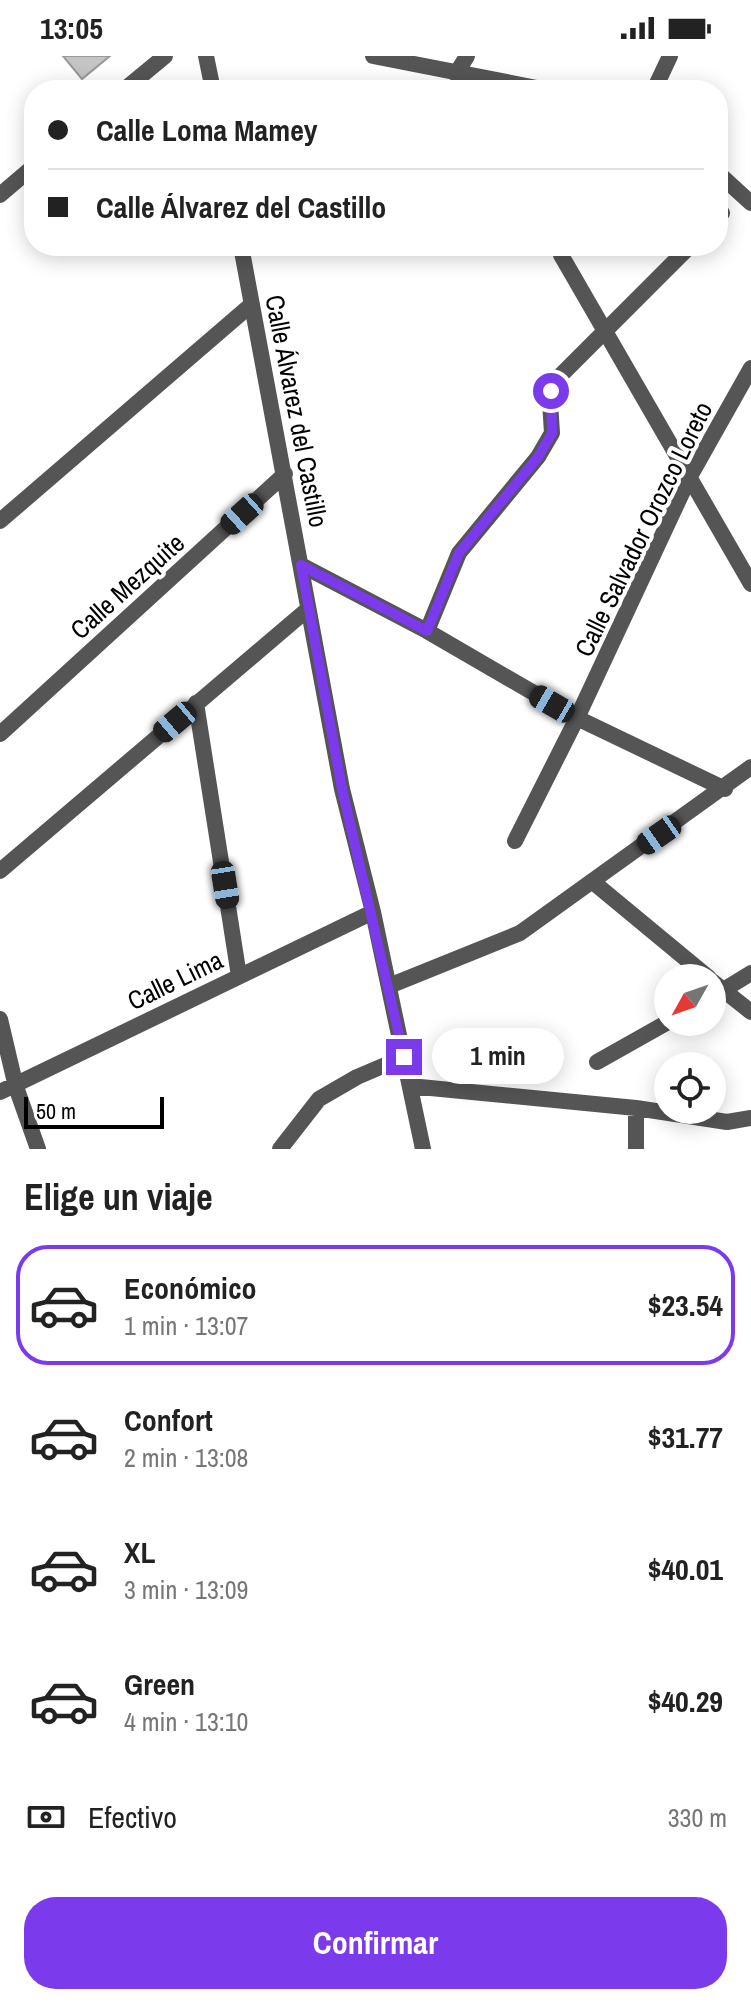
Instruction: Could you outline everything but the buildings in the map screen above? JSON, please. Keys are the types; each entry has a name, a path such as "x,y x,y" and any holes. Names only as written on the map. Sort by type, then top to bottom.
{"street":[{"path":"136,80 165,56"},
{"path":"206,56 211,80"},
{"path":"373,56 490,80"},
{"path":"456,74 467,56"},
{"path":"659,80 670,56"},
{"path":"0,195 24,175"},
{"path":"728,182 751,203"},
{"name":"Calle Álvarez del Castillo","path":"243,256 342,789 373,912 423,1149"},
{"path":"562,256 608,331 751,584"},
{"path":"427,631 459,553 538,457 552,433 550,402 555,381 680,256"},
{"path":"0,521 252,304"},
{"name":"Calle Salvador Orozco Loreto","path":"515,841 577,718 689,478 751,368"},
{"name":"Calle Mezquite","path":"0,734 285,474"},
{"path":"301,565 427,631 577,718 725,789"},
{"path":"0,871 308,609"},
{"path":"196,703 239,976"},
{"path":"389,986 520,933 725,789 751,767"},
{"path":"593,882 688,964"},
{"name":"Calle Lima","path":"8,1090 373,912"},
{"path":"726,982 751,973"},
{"path":"726,994 751,1012"},
{"path":"0,1019 8,1090 38,1149"},
{"path":"597,1062 654,1030"},
{"path":"280,1149 319,1099 357,1077 404,1057"},
{"path":"410,1086 636,1108 727,1122 751,1118"},
{"path":"636,1108 636,1149"}],"route":[{"path":"404,1057 373,912 342,789 301,565 427,631 459,553 538,457 552,433 551,391"}]}
